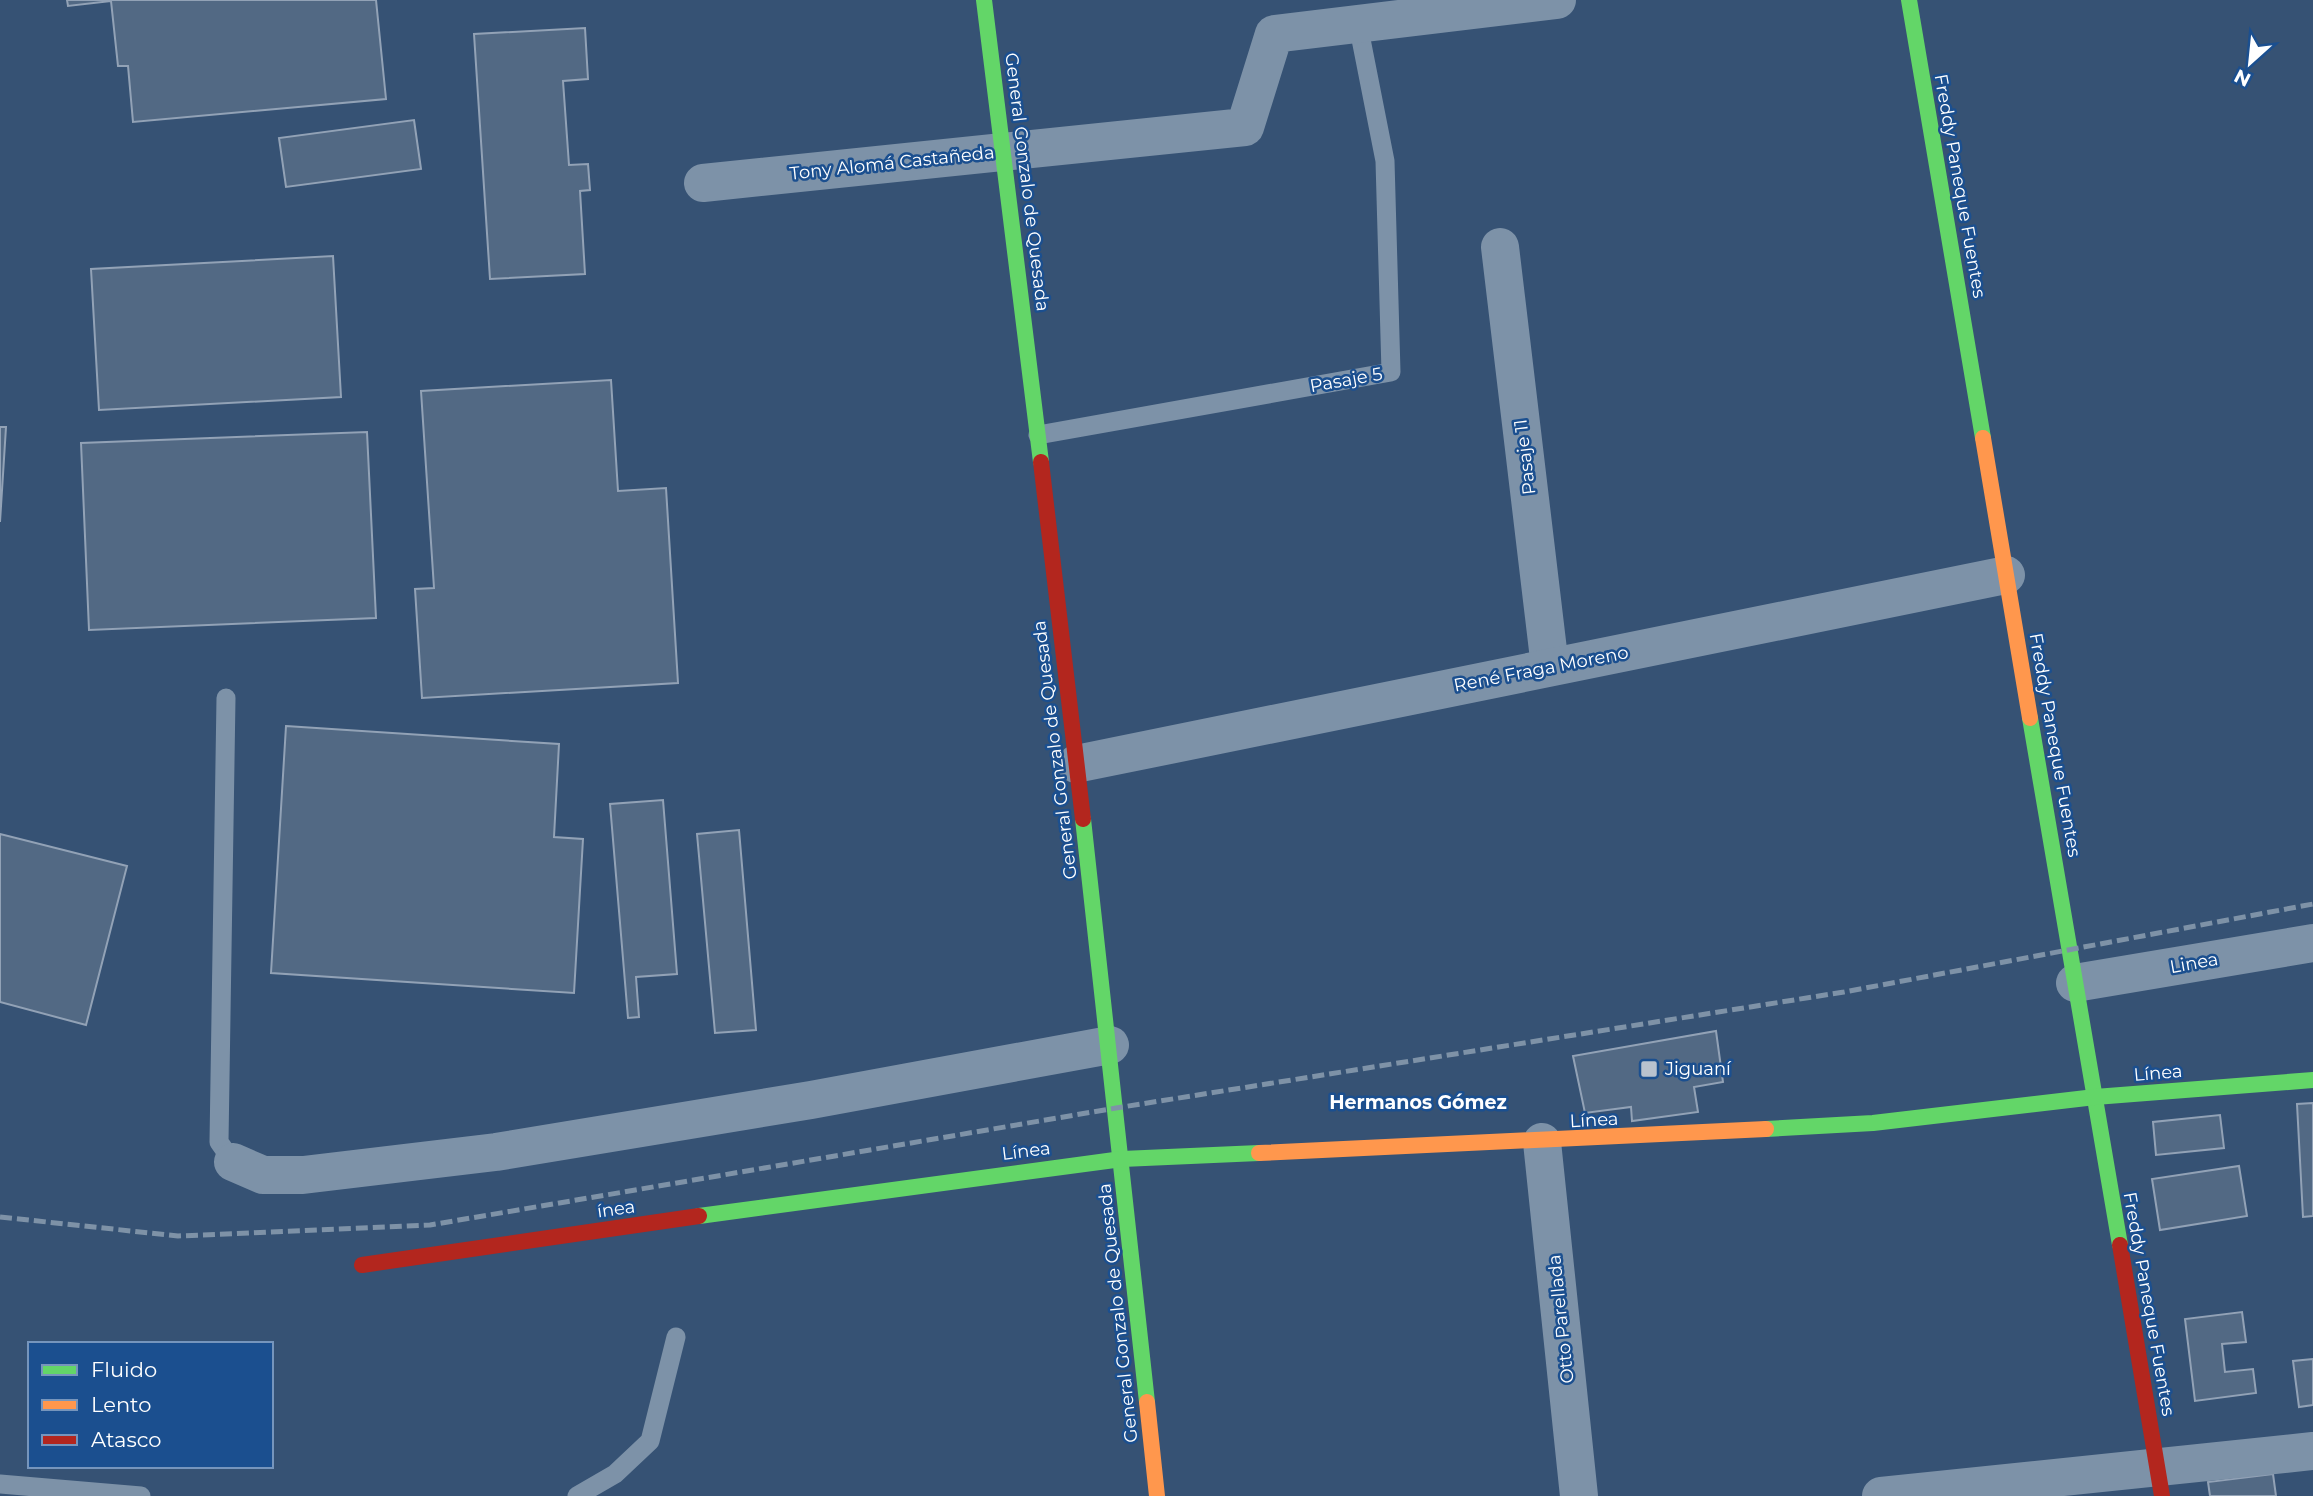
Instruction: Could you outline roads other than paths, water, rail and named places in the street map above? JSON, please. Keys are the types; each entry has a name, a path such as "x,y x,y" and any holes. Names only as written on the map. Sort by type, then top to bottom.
{"street":[{"name":"General Gonzalo de Quesada","path":"984,0 1005,152 1110,1045 1157,1496"},
{"name":"Tony Alomá Castañeda","path":"703,183 1245,127 1274,34 1557,0"},
{"name":"Freddy Paneque Fuentes","path":"1909,0 2160,1482"},
{"name":"Pasaje 11","path":"1500,247 1550,667"},
{"name":"René Fraga Moreno","path":"1076,764 2006,575"},
{"name":"Linea","path":"2075,983 2313,943"},
{"path":"233,1162 262,1175 303,1175 496,1152 811,1100 1110,1045"},
{"name":"Línea","path":"876,1190 1122,1159 1542,1142 1873,1123 2095,1097 2313,1080"},
{"name":"Otto Parellada","path":"1542,1142 1579,1496"},
{"name":"ínea","path":"362,1265 876,1190"},
{"path":"1881,1496 2160,1482 2313,1451"}],"lane":[{"name":"Pasaje 5","path":"1038,435 1391,372 1385,161 1358,24"},
{"path":"226,698 219,1142 233,1162"},
{"path":"577,1496 615,1474 650,1441 676,1337"},
{"path":"0,1484 141,1496"}],"railway":[{"path":"0,1217 178,1236 430,1225 1116,1108 1844,992 2313,904"}],"place":[{"name":"Jiguaní","path":"1649,1069"}],"district":[{"name":"Hermanos Gómez","path":"1418,1102"}]}
